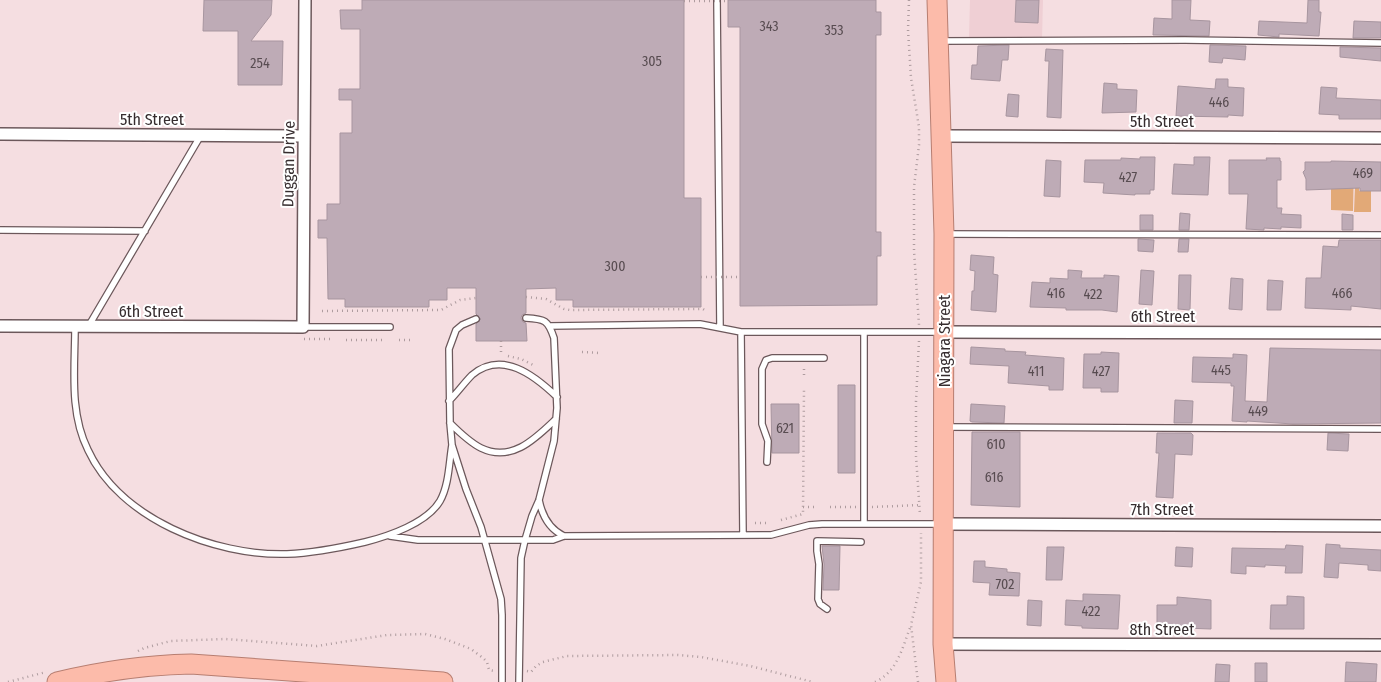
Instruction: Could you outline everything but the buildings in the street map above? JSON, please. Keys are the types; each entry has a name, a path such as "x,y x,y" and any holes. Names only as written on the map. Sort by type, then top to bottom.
{"highway":[{"name":"Niagara Street","path":"937,0 944,234 943,524 946,682"},
{"path":"57,682 120,668 191,664 443,682"}],"street":[{"name":"Duggan Drive","path":"303,333 305,0"},
{"name":"5th Street","path":"0,134 304,136"},
{"name":"5th Street","path":"942,136 1381,138"},
{"name":"6th Street","path":"0,326 303,333"},
{"name":"6th Street","path":"945,332 1381,333"},
{"name":"7th Street","path":"943,524 1381,526"},
{"name":"8th Street","path":"944,644 1381,645"}],"lane":[{"path":"718,0 720,328"},
{"path":"938,41 1184,40 1381,43"},
{"path":"88,327 201,135"},
{"path":"0,230 145,231"},
{"path":"944,234 1381,235"},
{"path":"519,682 521,558 532,516 539,500 554,440 557,397 554,338 550,326 544,321 526,318"},
{"path":"476,319 456,330 449,349 450,423 452,445 484,540 501,599 502,682"},
{"path":"550,326 700,324 741,332 945,332"},
{"path":"75,327 75,402 82,437 96,465 119,493 146,514 186,534 215,544 228,548 270,554 301,553 327,550 390,536 423,518 440,501 445,488 452,445"},
{"path":"303,333 390,327"},
{"path":"741,332 743,535"},
{"path":"864,332 864,524"},
{"path":"767,462 768,441 762,424 762,369 764,364 772,358 824,358"},
{"path":"449,402 472,375 484,368 495,365 508,365 520,368 542,383 557,397"},
{"path":"450,423 481,448 497,452 512,452 536,438 556,419"},
{"path":"944,427 1381,429"},
{"path":"539,500 540,508 548,524 564,536"},
{"path":"390,536 418,540 553,540 564,536 771,535 816,524 943,524"},
{"path":"828,610 820,604 818,599 819,564 817,541 861,542"}],"path":[{"path":"909,0 910,69 919,127 919,146 914,187 914,251 920,318"},
{"path":"684,1 728,1"},
{"path":"701,276 740,277"},
{"path":"526,297 546,298 564,309 703,309 706,311"},
{"path":"322,311 442,310 460,300 476,298"},
{"path":"582,310 582,318"},
{"path":"303,333 333,339"},
{"path":"346,340 385,340"},
{"path":"399,340 411,340"},
{"path":"501,341 501,355"},
{"path":"919,347 916,401 916,456 920,512"},
{"path":"582,352 600,352"},
{"path":"804,361 804,375"},
{"path":"781,520 803,514 804,389"},
{"path":"872,507 921,505"},
{"path":"803,507 816,507"},
{"path":"830,507 857,507"},
{"path":"755,523 768,523"},
{"path":"876,682 888,674 896,664 911,626 921,582 920,535"},
{"path":"911,626 918,682"},
{"path":"135,653 144,648 171,642 225,639 317,646 387,635 425,634 445,638 471,649 487,662 489,670 494,671"},
{"path":"531,672 543,662 567,656 678,656 732,662 813,682"}],"shaded area":[{"path":"970,0 1043,0 1042,39 969,37"},
{"path":"1349,161 1354,161 1353,211 1331,210 1331,188 1349,188"},
{"path":"1355,187 1359,187 1359,191 1369,191 1371,187 1371,212 1354,212"}]}
